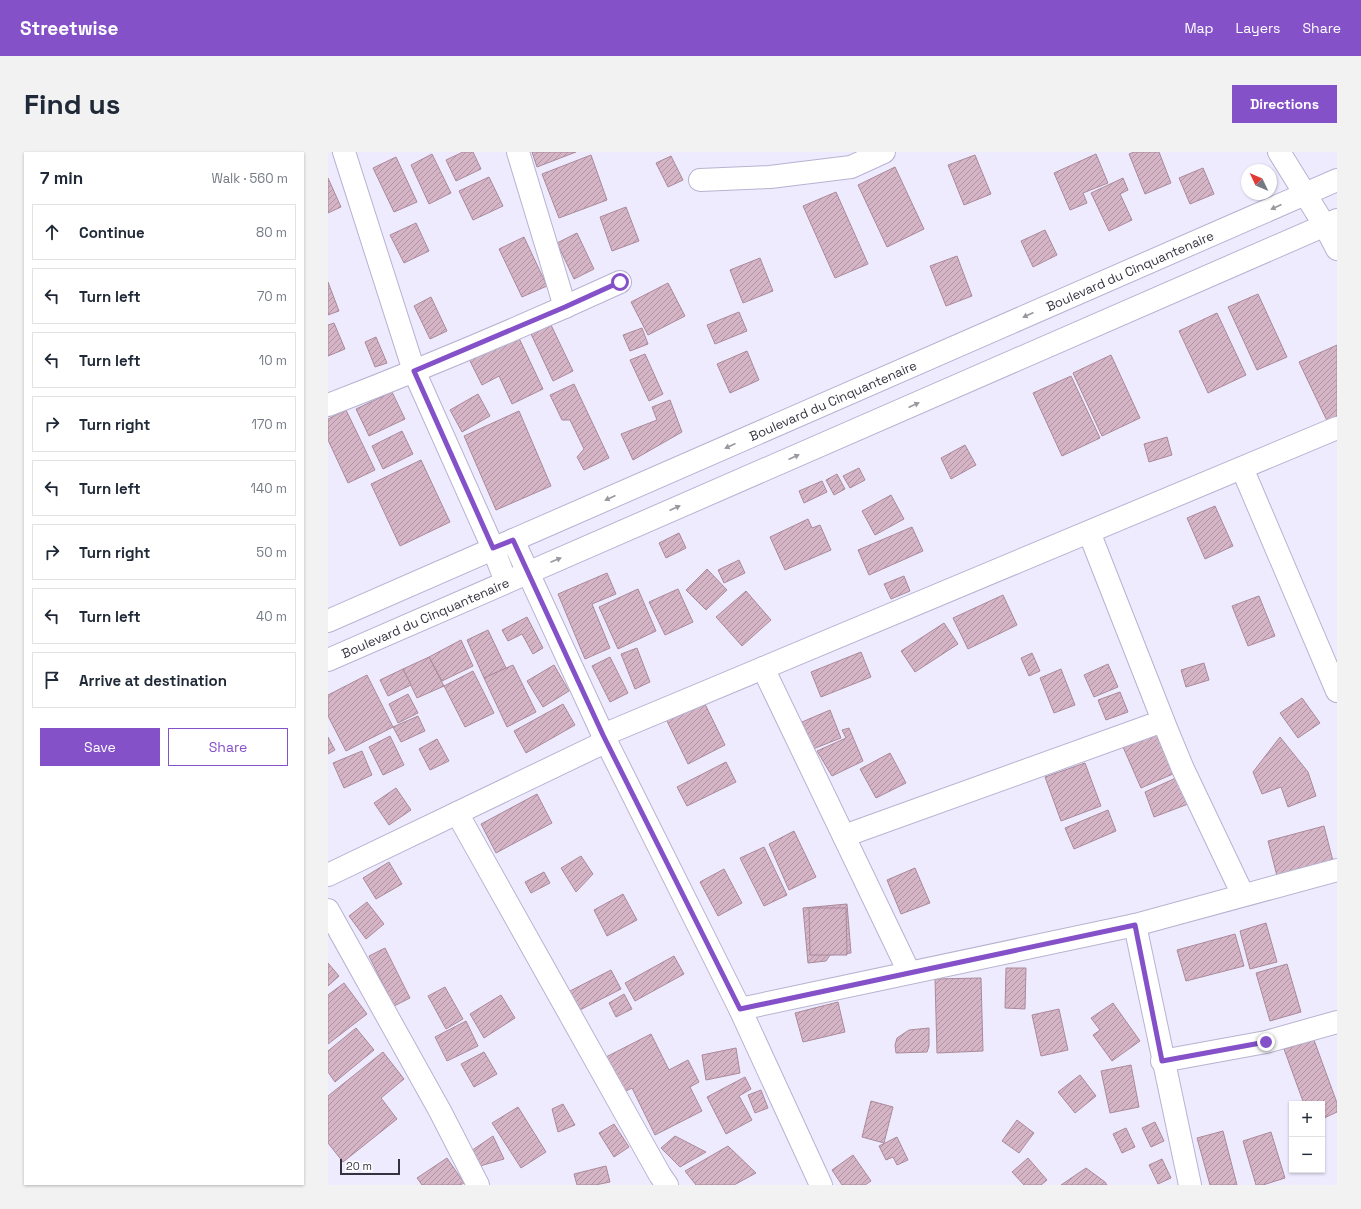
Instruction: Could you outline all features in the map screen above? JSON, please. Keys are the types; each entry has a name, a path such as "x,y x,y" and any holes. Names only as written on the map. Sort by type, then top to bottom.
{"street":[{"path":"344,152 414,371 493,548 506,582"},
{"path":"518,152 565,307"},
{"path":"700,180 770,177 884,152"},
{"path":"1279,152 1305,194 1331,223 1337,249"},
{"name":"Boulevard du Cinquantenaire","path":"328,621 1337,180"},
{"name":"Boulevard du Cinquantenaire","path":"328,660 1331,223"},
{"path":"328,405 414,371 620,282"},
{"path":"328,875 457,813 605,738 763,668 1337,428"},
{"path":"1242,468 1337,691"},
{"path":"1088,532 1183,769 1243,895"},
{"path":"513,540 605,738 740,1009 821,1185"},
{"path":"763,668 909,972"},
{"path":"844,836 1163,721"},
{"path":"457,813 667,1185"},
{"path":"740,1009 1135,925 1337,870"},
{"path":"328,910 440,1111 478,1185"},
{"path":"1135,925 1162,1061 1190,1185"},
{"path":"1162,1061 1266,1042 1337,1022"}],"building":[{"path":"463,152 473,152 481,169 456,181 446,160"},
{"path":"532,152 576,152 537,167"},
{"path":"1134,152 1159,152 1171,183 1145,194 1129,154"},
{"path":"432,154 451,193 429,204 411,165"},
{"path":"1096,154 1108,183 1083,193 1087,203 1070,210 1054,173"},
{"path":"591,155 607,200 559,218 542,174"},
{"path":"975,155 991,194 964,205 948,165"},
{"path":"671,156 683,180 668,187 656,163"},
{"path":"396,157 417,202 394,212 373,168"},
{"path":"895,167 924,229 887,247 858,185"},
{"path":"1203,168 1214,194 1190,204 1179,178"},
{"path":"489,177 503,206 473,220 459,191"},
{"path":"328,178 341,207 328,213"},
{"path":"1123,178 1128,190 1120,194 1132,220 1109,231 1091,193"},
{"path":"836,192 868,264 835,278 803,206"},
{"path":"626,207 639,241 612,251 600,217"},
{"path":"416,223 429,251 404,263 390,235"},
{"path":"1045,230 1057,255 1033,267 1021,241"},
{"path":"577,233 594,269 574,279 557,243"},
{"path":"524,237 547,286 522,297 499,249"},
{"path":"957,256 972,296 946,306 930,266"},
{"path":"760,258 773,291 743,303 730,270"},
{"path":"328,282 339,311 328,315"},
{"path":"668,283 685,316 648,335 631,302"},
{"path":"1258,294 1287,357 1257,370 1228,307"},
{"path":"431,297 447,331 430,339 414,306"},
{"path":"739,312 747,331 715,344 707,325"},
{"path":"1217,313 1246,375 1208,393 1179,331"},
{"path":"334,323 345,349 328,356 328,325"},
{"path":"551,325 573,371 553,381 531,334"},
{"path":"642,328 648,344 630,351 623,335"},
{"path":"518,336 543,389 512,404 499,376 482,385 469,359"},
{"path":"376,337 387,363 375,367 365,342"},
{"path":"1337,345 1337,421 1329,425 1299,362"},
{"path":"747,351 759,380 730,393 717,364"},
{"path":"645,354 663,394 649,401 630,360"},
{"path":"1111,355 1140,418 1102,436 1073,373"},
{"path":"1071,376 1100,438 1062,456 1033,393"},
{"path":"574,384 609,458 584,470 577,457 584,449 570,420 562,420 550,395"},
{"path":"392,392 405,419 369,436 356,409"},
{"path":"478,394 490,416 462,432 450,410"},
{"path":"670,400 682,432 633,460 621,434 657,420 652,407"},
{"path":"346,410 375,470 348,483 328,440 328,419"},
{"path":"519,411 551,486 496,510 464,436"},
{"path":"402,431 413,454 383,469 372,446"},
{"path":"1167,437 1172,455 1149,462 1144,444"},
{"path":"965,445 976,465 951,479 941,458"},
{"path":"421,460 450,522 400,546 371,484"},
{"path":"859,468 865,480 850,488 843,476"},
{"path":"837,474 845,489 834,495 826,480"},
{"path":"822,481 827,492 804,503 799,491"},
{"path":"891,495 904,519 875,535 862,511"},
{"path":"1215,506 1233,546 1205,559 1187,518"},
{"path":"808,519 812,528 820,525 831,550 785,570 770,537"},
{"path":"912,527 923,551 869,575 858,550"},
{"path":"679,533 686,548 666,558 659,543"},
{"path":"739,560 745,573 724,583 718,570"},
{"path":"707,569 727,590 706,610 686,590"},
{"path":"607,573 616,594 592,604 610,648 585,659 558,594"},
{"path":"904,576 910,591 891,599 884,584"},
{"path":"638,589 656,631 618,649 599,607"},
{"path":"678,589 693,622 665,635 649,602"},
{"path":"746,591 771,620 742,646 716,617"},
{"path":"1003,595 1017,625 968,649 953,618"},
{"path":"1259,596 1275,636 1248,646 1232,606"},
{"path":"527,617 543,648 533,654 522,634 508,641 502,630"},
{"path":"944,623 958,644 915,672 901,651"},
{"path":"488,630 506,668 484,678 467,640"},
{"path":"461,640 473,666 442,681 429,657"},
{"path":"637,648 650,682 635,689 621,654"},
{"path":"861,652 871,677 821,697 811,672"},
{"path":"1032,653 1040,671 1029,676 1021,658"},
{"path":"429,657 444,686 417,698 403,669"},
{"path":"610,657 628,693 610,702 592,666"},
{"path":"1204,663 1209,680 1186,687 1181,670"},
{"path":"1108,664 1118,687 1094,697 1084,675"},
{"path":"513,665 536,712 507,727 484,678"},
{"path":"554,665 569,691 543,707 527,681"},
{"path":"403,669 411,685 388,696 380,680"},
{"path":"1061,669 1075,705 1054,713 1040,678"},
{"path":"473,671 494,713 465,727 444,686"},
{"path":"367,675 393,727 346,751 328,716 328,695"},
{"path":"1120,692 1128,712 1106,720 1098,700"},
{"path":"408,694 418,713 398,723 389,704"},
{"path":"702,698 725,745 688,764 665,717"},
{"path":"1302,698 1320,723 1298,738 1280,713"},
{"path":"563,704 575,725 526,753 514,731"},
{"path":"830,710 841,738 813,749 802,722"},
{"path":"418,716 425,731 401,742 393,727"},
{"path":"849,728 863,761 832,776 817,751 846,738 842,730"},
{"path":"1164,729 1182,770 1141,788 1123,747"},
{"path":"390,736 404,765 383,775 369,747"},
{"path":"328,737 335,750 328,754"},
{"path":"1280,737 1308,772 1316,796 1288,807 1281,787 1262,794 1253,772"},
{"path":"437,739 449,761 430,770 419,749"},
{"path":"362,751 372,775 344,788 333,763"},
{"path":"890,753 906,783 876,798 860,769"},
{"path":"726,762 736,782 687,806 677,787"},
{"path":"1085,763 1101,806 1061,821 1045,777"},
{"path":"1178,777 1188,804 1154,817 1145,792"},
{"path":"396,788 411,810 389,825 374,803"},
{"path":"537,794 552,823 496,853 481,824"},
{"path":"1108,810 1116,831 1074,849 1065,828"},
{"path":"1324,826 1333,861 1277,876 1268,841"},
{"path":"794,831 816,877 789,890 769,844"},
{"path":"764,847 787,895 764,906 740,858"},
{"path":"581,856 593,874 576,892 561,868"},
{"path":"389,862 402,884 376,899 363,878"},
{"path":"915,868 930,903 901,914 887,880"},
{"path":"724,869 742,903 718,916 700,882"},
{"path":"544,872 550,883 531,893 525,882"},
{"path":"623,894 637,920 607,936 594,910"},
{"path":"367,902 384,924 366,939 349,916"},
{"path":"847,904 851,953 830,955 826,961 808,963 803,908"},
{"path":"809,908 846,908 847,955 810,955"},
{"path":"1266,923 1277,962 1250,969 1240,931"},
{"path":"1235,934 1244,966 1186,981 1177,950"},
{"path":"385,948 410,998 394,1006 369,956"},
{"path":"674,956 684,974 635,1001 625,983"},
{"path":"328,963 339,976 328,986"},
{"path":"1287,964 1301,1012 1270,1021 1256,973"},
{"path":"1006,968 1026,968 1025,1009 1005,1008"},
{"path":"611,970 621,989 574,1013 564,994"},
{"path":"981,978 983,1051 937,1053 935,979"},
{"path":"344,983 367,1014 328,1044 328,995"},
{"path":"445,987 463,1019 446,1029 428,996"},
{"path":"624,994 632,1009 616,1017 609,1003"},
{"path":"501,995 515,1018 484,1038 470,1014"},
{"path":"838,1002 845,1032 803,1042 795,1013"},
{"path":"1113,1003 1140,1041 1112,1061 1093,1035 1100,1030 1091,1018"},
{"path":"1059,1009 1068,1050 1041,1056 1032,1015"},
{"path":"466,1021 478,1046 447,1061 435,1037"},
{"path":"356,1028 374,1050 335,1082 328,1072 328,1051"},
{"path":"929,1028 929,1046 927,1052 896,1053 895,1045 897,1038 909,1030"},
{"path":"651,1034 669,1070 688,1060 699,1082 690,1087 702,1111 655,1135 632,1088 624,1092 606,1057"},
{"path":"1314,1040 1337,1103 1337,1112 1325,1118 1325,1101 1303,1101 1284,1049"},
{"path":"736,1048 740,1073 706,1080 702,1055"},
{"path":"383,1052 404,1079 381,1098 397,1119 343,1162 328,1143 328,1096"},
{"path":"484,1052 497,1074 474,1087 461,1064"},
{"path":"1131,1065 1139,1107 1110,1113 1101,1071"},
{"path":"1080,1075 1096,1096 1075,1113 1058,1092"},
{"path":"745,1077 751,1089 739,1096 752,1120 726,1134 707,1097"},
{"path":"761,1090 768,1108 755,1113 748,1095"},
{"path":"871,1101 893,1107 884,1143 862,1137"},
{"path":"563,1104 575,1125 558,1132 552,1109"},
{"path":"518,1107 546,1152 521,1168 492,1123"},
{"path":"1017,1120 1034,1133 1019,1153 1002,1141"},
{"path":"1155,1122 1164,1141 1151,1147 1142,1128"},
{"path":"614,1124 629,1147 614,1157 599,1133"},
{"path":"1126,1128 1135,1147 1122,1153 1113,1134"},
{"path":"1223,1131 1237,1185 1210,1185 1197,1138"},
{"path":"1271,1132 1285,1178 1263,1185 1256,1185 1243,1141"},
{"path":"493,1136 504,1159 480,1166 471,1151"},
{"path":"675,1136 706,1152 680,1167 661,1148"},
{"path":"897,1137 908,1160 897,1165 893,1157 886,1160 879,1146"},
{"path":"728,1146 756,1173 734,1185 696,1185 685,1171"},
{"path":"853,1155 871,1181 865,1185 842,1185 832,1170"},
{"path":"447,1158 464,1183 460,1185 422,1185 417,1178"},
{"path":"1028,1158 1047,1180 1041,1185 1024,1185 1012,1172"},
{"path":"1162,1159 1171,1178 1158,1184 1149,1165"},
{"path":"606,1166 610,1182 595,1185 577,1185 574,1174"},
{"path":"1086,1168 1107,1185 1061,1185"}],"route":[{"path":"620,282 414,371 493,548 513,540 603,735 740,1009 1135,925 1162,1061 1266,1042"}]}
